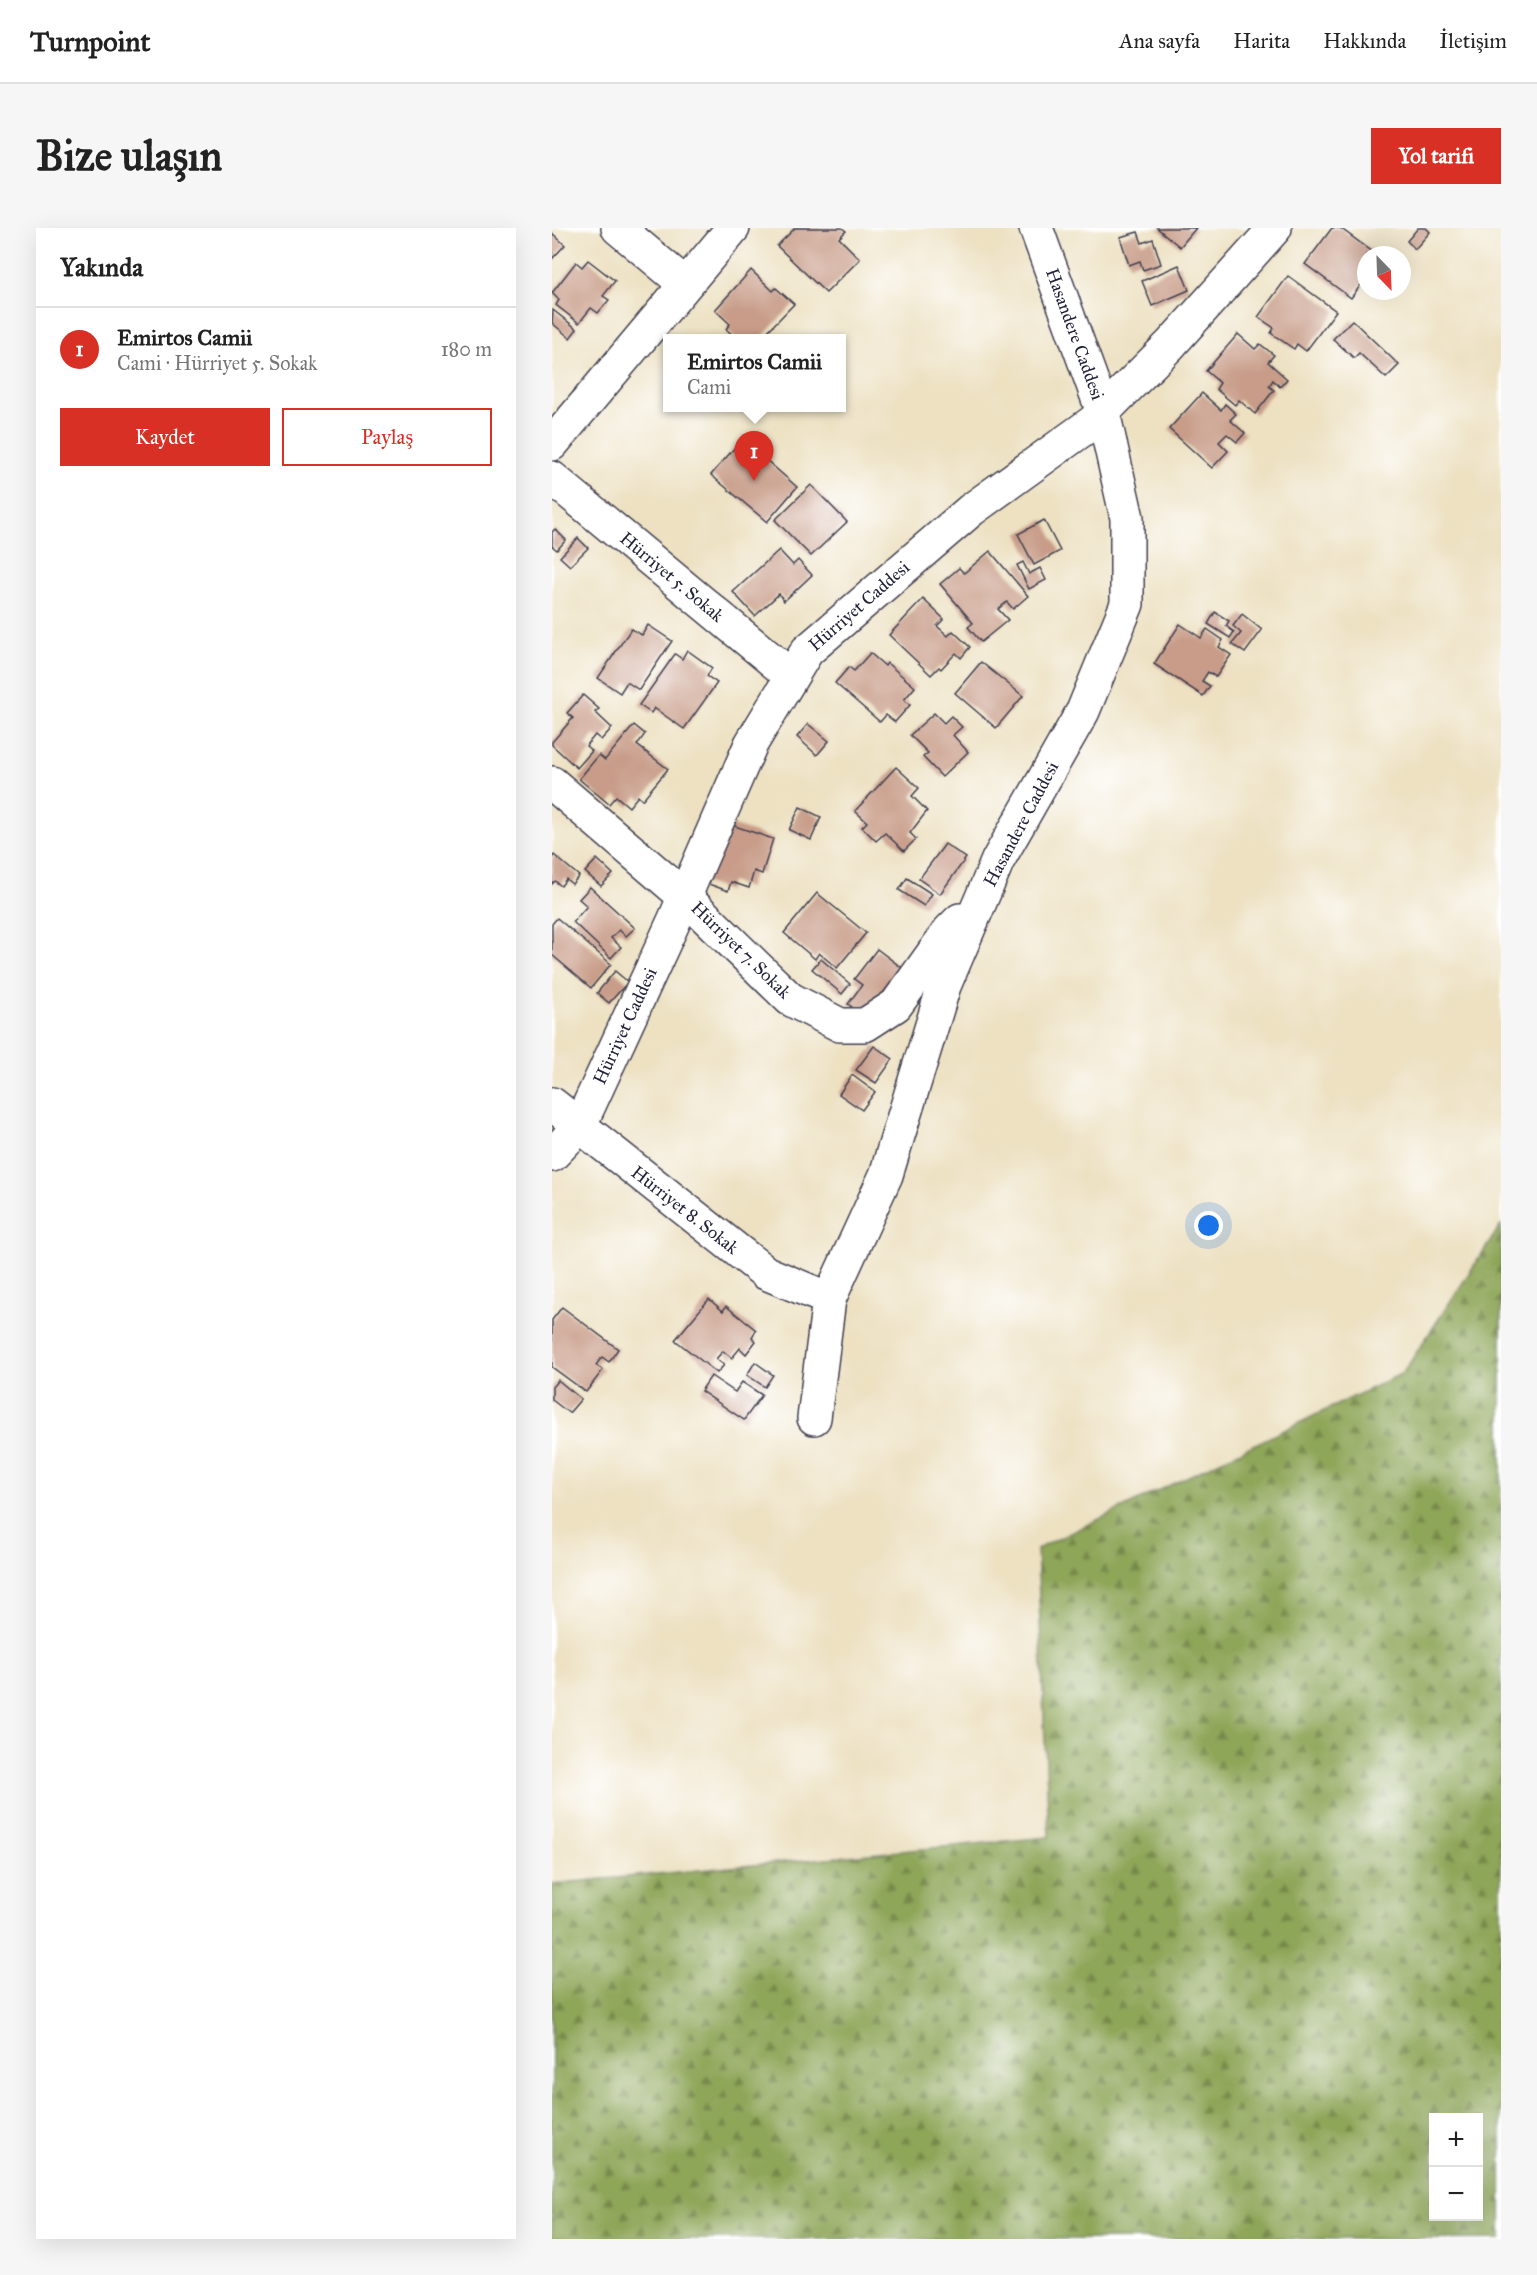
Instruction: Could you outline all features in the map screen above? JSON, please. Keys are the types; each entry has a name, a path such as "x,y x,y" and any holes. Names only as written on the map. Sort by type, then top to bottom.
{"street":[{"path":"618,228 685,284"},
{"path":"552,444 733,228"},
{"name":"Hasandere Caddesi","path":"814,1418 829,1299 886,1175 944,986 998,860 1083,711 1127,604 1127,518 1103,412 1036,228"},
{"name":"Hürriyet Caddesi","path":"552,1155 579,1127 685,897 751,744 807,651 971,510 1093,422 1170,345 1275,228"},
{"name":"Hürriyet 5. Sokak","path":"552,478 791,676"},
{"name":"Hürriyet 7. Sokak","path":"552,783 685,897 790,999 840,1025 865,1025 897,1005 949,931 982,898"},
{"name":"Hürriyet 8. Sokak","path":"552,1104 766,1274 829,1299"}],"green space":[{"path":"1501,1225 1501,2239 552,2239 552,1884 1049,1837 1037,1549 1403,1373"}],"building":[{"path":"795,228 842,228 846,231 839,238 860,259 826,293 777,246"},
{"path":"1157,228 1196,228 1180,247"},
{"path":"1332,228 1340,228 1365,246 1357,246 1357,290 1351,298 1305,264"},
{"path":"1418,228 1426,228 1430,232 1415,249 1407,241"},
{"path":"1138,232 1142,243 1153,239 1161,264 1143,270 1140,261 1129,265 1120,237"},
{"path":"552,233 565,245 552,259"},
{"path":"588,260 615,281 603,296 609,300 598,313 591,308 579,323 556,305 559,300 552,293 576,262 582,267"},
{"path":"1179,265 1189,290 1152,306 1142,281"},
{"path":"751,270 773,291 776,288 794,304 765,334 732,334 726,329 730,324 715,310"},
{"path":"1288,276 1336,311 1306,351 1297,344 1294,349 1271,333 1274,328 1258,317"},
{"path":"553,310 577,329 570,338 552,323"},
{"path":"1352,320 1399,365 1386,378 1359,353 1354,358 1333,339"},
{"path":"1238,334 1255,349 1260,344 1274,355 1268,362 1287,379 1280,387 1273,380 1269,386 1274,390 1255,414 1239,400 1235,405 1216,389 1220,383 1206,371"},
{"path":"1202,393 1221,410 1225,404 1236,414 1230,420 1245,433 1237,442 1227,434 1219,442 1228,451 1212,468 1169,429"},
{"path":"744,437 797,487 767,522 711,475"},
{"path":"811,485 847,522 811,556 775,520"},
{"path":"1044,520 1060,551 1034,565 1018,534"},
{"path":"555,529 566,540 557,550 552,546 552,532"},
{"path":"578,538 588,548 570,566 560,557"},
{"path":"779,550 793,565 798,560 812,575 784,601 779,594 755,616 733,592"},
{"path":"990,551 1028,596 1013,609 1007,602 998,609 1008,620 981,642 968,627 973,623 940,584 959,568 964,573"},
{"path":"1023,562 1029,574 1040,568 1046,580 1029,589 1017,565"},
{"path":"923,599 944,619 937,626 948,636 953,631 970,647 961,658 956,653 941,669 939,667 931,675 889,635"},
{"path":"1215,612 1229,621 1226,626 1234,632 1230,638 1208,624"},
{"path":"1242,614 1262,630 1245,653 1232,644 1241,633 1233,626"},
{"path":"1180,624 1201,638 1207,629 1223,640 1219,647 1231,655 1216,677 1208,672 1202,681 1210,686 1203,696 1154,664"},
{"path":"648,625 672,641 639,690 627,682 620,693 598,678 631,629 642,635"},
{"path":"687,650 712,668 707,676 717,683 684,729 654,708 651,713 639,705 675,654 682,659"},
{"path":"870,653 885,666 887,663 915,687 904,700 910,705 895,722 886,715 880,722 835,683 849,667 854,671"},
{"path":"981,662 1023,696 996,728 955,693"},
{"path":"583,695 599,709 595,712 612,728 601,740 595,735 586,746 592,751 577,768 552,745 552,742 573,718 567,713"},
{"path":"934,713 944,723 951,716 962,727 953,735 968,752 942,777 923,757 928,753 910,735"},
{"path":"808,724 829,741 817,755 797,737"},
{"path":"634,725 645,734 637,745 668,769 642,800 638,796 629,807 616,796 609,804 579,779 599,755 605,760"},
{"path":"896,767 919,788 912,796 927,811 910,833 916,839 904,851 885,833 876,841 862,827 867,822 855,811"},
{"path":"800,807 821,817 811,840 789,830"},
{"path":"723,822 773,839 762,874 754,871 749,888 731,882 728,891 703,882"},
{"path":"945,844 966,858 940,894 919,879"},
{"path":"554,855 579,876 572,884 566,879 561,886 555,881 552,884"},
{"path":"597,859 613,874 601,886 585,872"},
{"path":"907,878 932,894 924,906 899,890"},
{"path":"590,887 635,928 626,936 619,930 611,938 621,947 611,958 573,922 587,906 579,899"},
{"path":"817,893 866,933 837,968 819,953 815,959 784,933"},
{"path":"557,918 611,964 591,988 552,955 552,924"},
{"path":"877,949 902,968 865,1017 848,1004 862,985 854,979"},
{"path":"821,959 850,984 842,994 812,969"},
{"path":"615,971 628,982 609,1003 597,993"},
{"path":"874,1046 893,1059 876,1083 856,1070"},
{"path":"852,1075 875,1092 862,1110 839,1094"},
{"path":"709,1299 723,1311 726,1306 756,1330 752,1337 756,1341 746,1354 740,1348 732,1358 723,1351 716,1359 724,1365 717,1373 675,1340"},
{"path":"562,1307 618,1349 609,1362 602,1357 596,1365 603,1370 586,1392 552,1367 552,1320"},
{"path":"755,1362 773,1375 765,1387 747,1375"},
{"path":"711,1376 735,1392 742,1382 762,1395 744,1420 701,1391"},
{"path":"558,1380 581,1399 569,1413 552,1400 552,1387"}],"place":[{"name":"Emirtos Camii","path":"754,481"}]}
